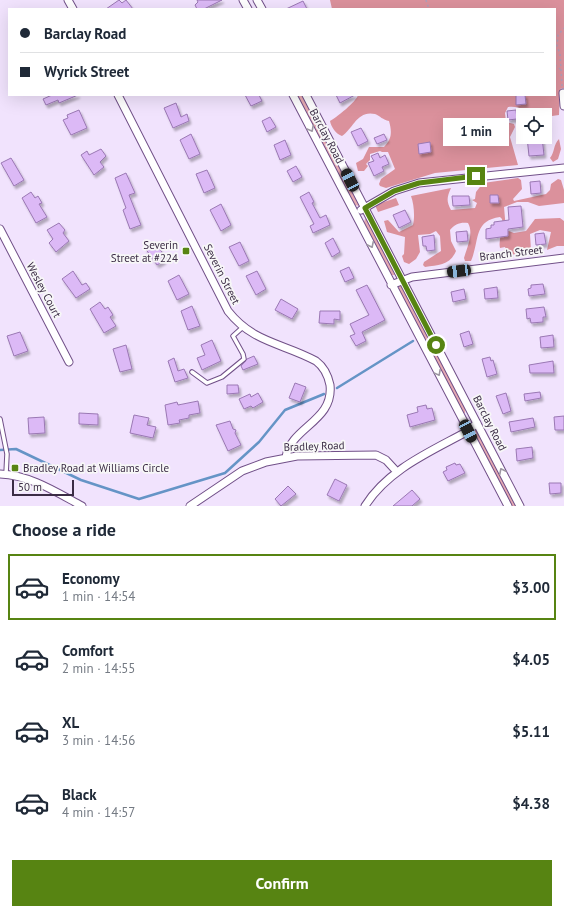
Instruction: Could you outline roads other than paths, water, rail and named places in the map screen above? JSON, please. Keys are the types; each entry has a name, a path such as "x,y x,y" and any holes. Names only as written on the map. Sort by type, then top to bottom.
{"street":[{"path":"563,93 564,106"},
{"name":"Severin Street","path":"119,96 228,311 243,327 262,339 316,361 323,367 329,379 330,392 325,408 311,425 293,441 286,457"},
{"name":"Barclay Road","path":"294,96 356,213 391,285 508,506"},
{"name":"Barclay Road","path":"307,96 520,506"},
{"path":"356,213 394,191 419,183 564,168"},
{"name":"Wesley Court","path":"0,229 69,362"},
{"name":"Branch Street","path":"391,285 402,279 564,258"},
{"path":"365,506 380,488 397,472 468,431 477,423"},
{"name":"Bradley Road","path":"190,506 242,471 266,462 286,457 376,455 386,460 397,472"},
{"path":"3,474 42,485 82,506"}],"lane":[{"path":"192,372 207,383 211,382 222,377 244,359 243,354 233,336 243,327"},
{"path":"0,419 7,454 3,474"}],"waterway":[{"path":"337,388 413,341"},
{"path":"0,450 16,449 81,480 139,499 225,473 259,442 285,410 324,394"}],"place":[{"name":"Severin Street at #224","path":"186,251"},
{"name":"Bradley Road at Williams Circle","path":"15,468"}]}
